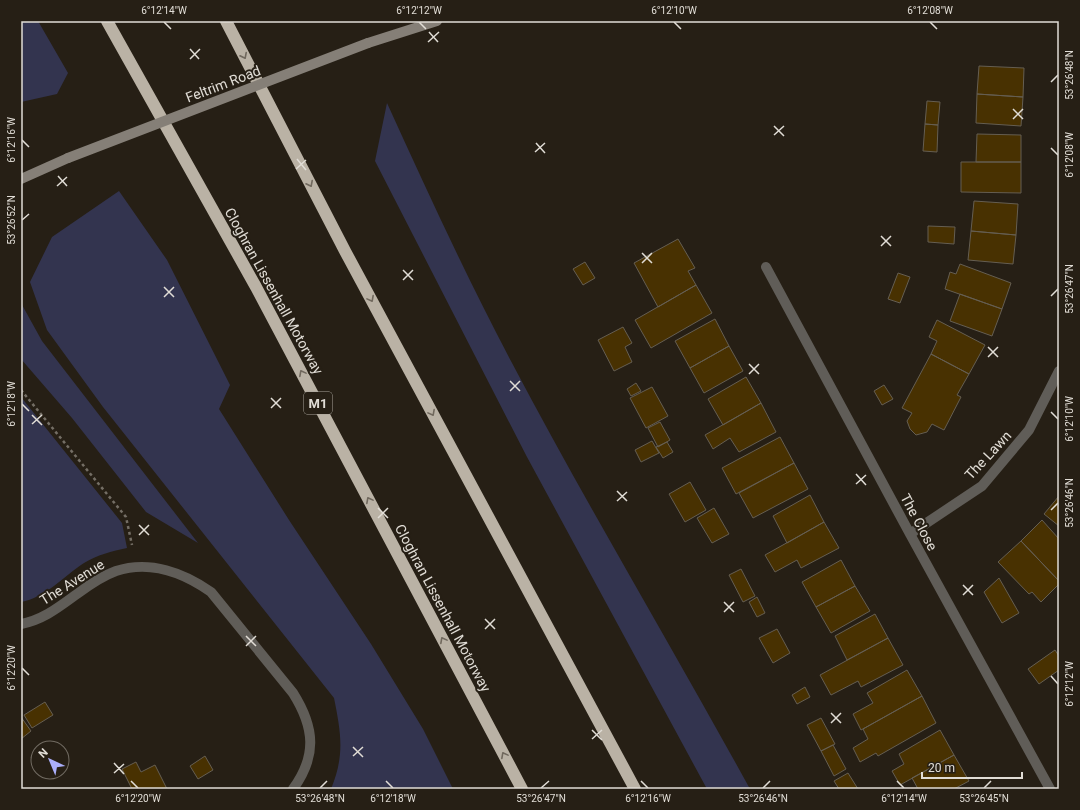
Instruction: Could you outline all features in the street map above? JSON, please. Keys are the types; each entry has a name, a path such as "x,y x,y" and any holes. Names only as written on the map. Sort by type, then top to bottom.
{"highway":[{"name":"Cloghran Lissenhall Motorway","path":"107,21 256,287 522,789"},
{"path":"226,21 345,251 636,789"}],"street":[{"name":"Feltrim Road","path":"21,179 68,158 368,43 437,21"},
{"name":"The Close","path":"766,267 1050,789"},
{"name":"The Lawn","path":"910,534 982,486 1029,430 1059,371"},
{"name":"The Avenue","path":"21,624 52,613 94,582 117,571 138,568 157,568 174,571 194,580 211,592 302,706 308,721 311,739 310,757 303,775 293,789"}],"path":[{"path":"21,390 126,517 133,549"}],"shaded area":[{"path":"21,21 38,21 68,73 57,94 21,102"},
{"path":"387,103 432,202 495,331 570,470 750,789 707,789 527,457 375,161"},
{"path":"119,191 167,260 230,385 219,409 289,520 371,644 423,729 453,789 331,789 340,754 340,733 334,698 103,407 47,330 30,282 52,237"},
{"path":"21,303 42,341 198,543 146,512 72,418 21,359"},
{"path":"21,397 122,523 127,548 116,550 89,560 38,596 21,602"}],"building":[{"path":"979,66 1024,68 1023,97 977,94"},
{"path":"977,94 1023,97 1021,126 976,123"},
{"path":"927,101 940,102 938,125 925,124"},
{"path":"925,124 938,125 937,152 923,151"},
{"path":"977,134 1021,135 1021,162 976,162"},
{"path":"961,162 1021,162 1021,193 961,192"},
{"path":"974,201 1018,204 1016,235 971,231"},
{"path":"928,226 955,227 954,244 928,242"},
{"path":"971,231 1016,235 1013,264 968,260"},
{"path":"678,239 695,268 688,271 696,285 658,307 634,263"},
{"path":"585,262 595,278 583,285 573,269"},
{"path":"960,264 1011,283 1002,309 945,289 950,272 956,274"},
{"path":"898,273 910,277 900,303 888,299"},
{"path":"696,285 712,313 651,348 635,320"},
{"path":"960,294 1002,309 992,336 950,321"},
{"path":"715,319 729,346 690,368 675,341"},
{"path":"937,320 985,345 969,374 931,354 937,341 929,337"},
{"path":"623,327 632,343 625,347 632,362 614,371 598,340"},
{"path":"729,346 743,371 704,393 690,368"},
{"path":"931,354 969,374 957,395 961,397 944,430 932,424 927,432 916,435 910,429 907,421 912,413 902,408"},
{"path":"746,377 761,403 723,425 708,399"},
{"path":"636,383 641,391 631,396 627,389"},
{"path":"884,385 893,399 882,405 874,391"},
{"path":"652,387 668,416 646,428 630,398"},
{"path":"761,403 776,432 739,452 730,438 713,449 705,435"},
{"path":"660,422 670,440 658,447 648,428"},
{"path":"780,437 794,463 736,494 722,468"},
{"path":"652,441 659,453 641,462 635,450"},
{"path":"667,442 673,452 663,458 656,447"},
{"path":"794,463 808,489 753,518 739,493"},
{"path":"690,482 706,510 685,522 669,494"},
{"path":"810,495 824,522 787,543 773,516"},
{"path":"1059,496 1059,526 1044,514"},
{"path":"714,508 729,534 712,543 697,518"},
{"path":"1042,520 1059,539 1059,581 1021,541"},
{"path":"824,522 839,548 801,568 797,560 775,572 765,555"},
{"path":"1021,541 1059,581 1059,584 1041,602 1032,592 1029,594 998,562"},
{"path":"841,560 855,586 816,607 802,582"},
{"path":"741,569 755,596 743,602 729,575"},
{"path":"999,578 1019,613 1002,623 984,592"},
{"path":"855,586 870,611 831,633 816,607"},
{"path":"757,597 765,613 757,617 749,602"},
{"path":"875,614 888,638 847,660 835,636"},
{"path":"777,629 790,653 773,663 759,638"},
{"path":"888,638 903,665 861,687 858,681 831,695 820,675"},
{"path":"1055,650 1059,656 1059,670 1039,684 1028,669"},
{"path":"907,670 922,696 861,730 853,714 873,703 867,693"},
{"path":"805,687 810,697 797,704 792,695"},
{"path":"922,696 936,723 878,756 876,753 860,762 853,748 868,739 863,729"},
{"path":"45,702 53,715 32,728 24,715"},
{"path":"21,717 31,731 21,739"},
{"path":"821,718 835,744 821,751 807,725"},
{"path":"940,730 954,755 900,785 892,771 904,764 899,754"},
{"path":"833,745 846,769 834,776 821,751"},
{"path":"954,755 969,781 954,789 918,789 912,778"},
{"path":"205,756 213,770 198,779 190,766"},
{"path":"136,762 141,772 155,765 167,789 132,789 122,769"},
{"path":"848,773 858,789 839,789 834,781"}]}
